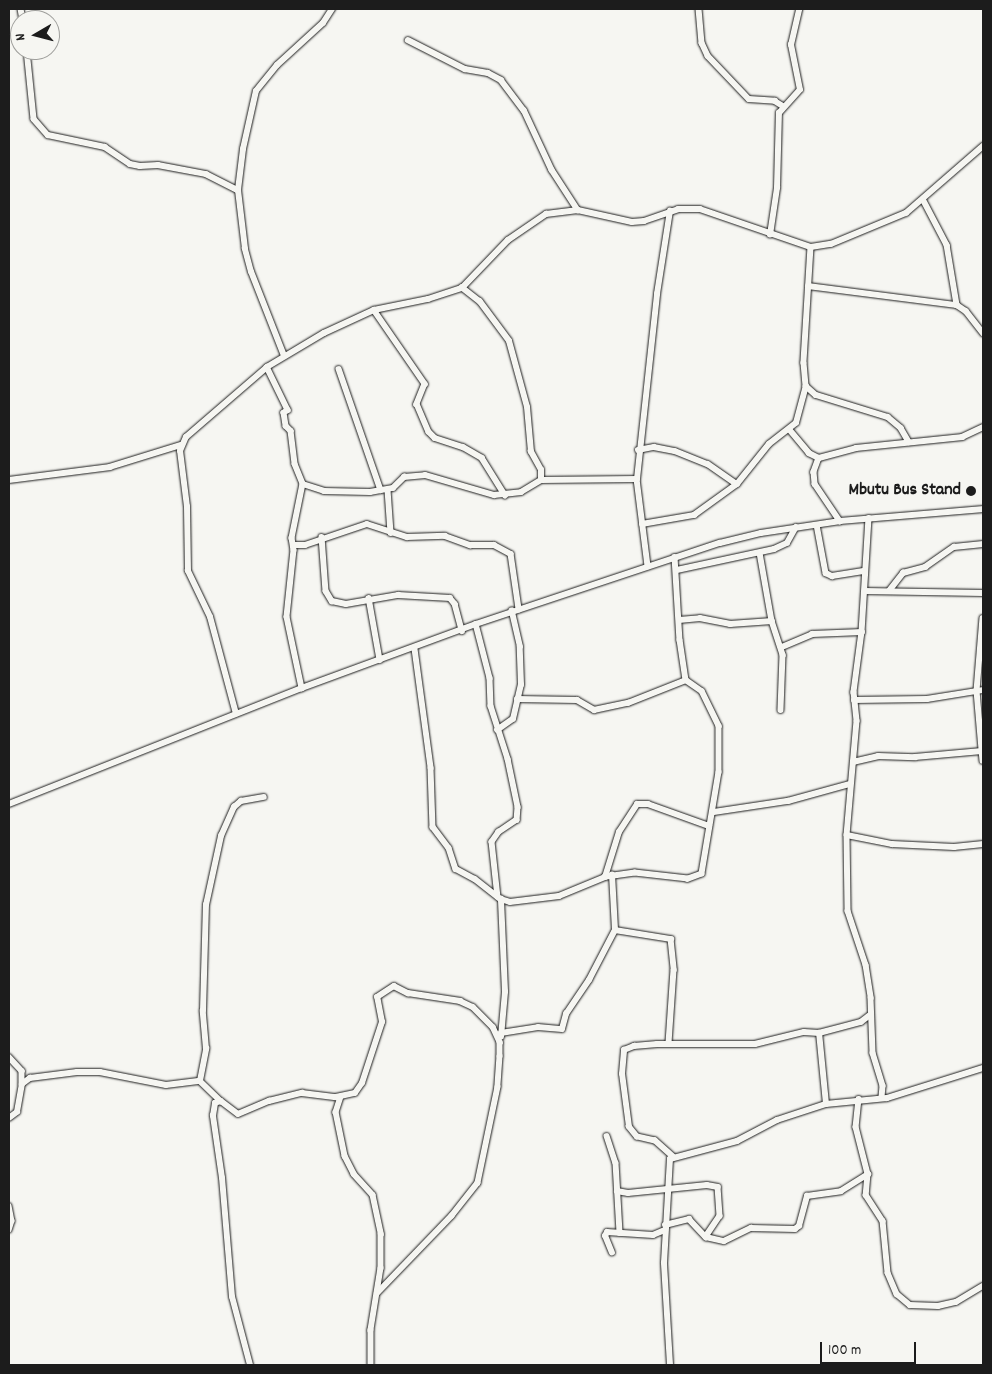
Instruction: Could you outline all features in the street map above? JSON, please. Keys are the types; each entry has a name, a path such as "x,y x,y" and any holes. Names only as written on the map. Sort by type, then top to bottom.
{"street":[{"path":"284,356 251,272 238,190 249,113 256,91 277,65 323,23 332,9"},
{"path":"699,9 702,43 708,56 749,99 775,101 783,106"},
{"path":"770,235 777,188 778,120 783,106 800,90 791,45 799,9"},
{"path":"408,40 466,69 488,73 501,80 524,110 552,170 578,210"},
{"path":"28,60 34,119 48,135 105,147 130,164 140,166 158,165 206,174 238,190"},
{"path":"9,480 110,467 181,444 267,368 284,356 324,332 374,310 428,299 462,288 497,250 529,224 546,214 578,210 632,222 644,222 670,211 700,209 770,235 811,247 832,244 906,213 924,200 983,146"},
{"path":"924,200 946,245 957,305"},
{"path":"648,566 637,479 638,450 657,294 670,211"},
{"path":"642,524 694,515 737,484 769,444 790,430 796,423 806,386 804,363 811,247"},
{"path":"808,286 957,305 966,311 983,333"},
{"path":"462,288 486,308 509,341 527,407 532,452 541,470 541,480"},
{"path":"374,310 425,384 417,404 429,432 435,438 463,446 482,458 505,495"},
{"path":"267,368 288,410 284,413 286,426 291,431 295,464 303,484 292,538 294,545 286,617 302,688"},
{"path":"339,369 381,490"},
{"path":"806,386 816,395 888,417 901,428 909,442"},
{"path":"790,430 809,453 819,458 856,448 962,437 983,427"},
{"path":"181,444 188,571 210,617 236,714"},
{"path":"638,450 654,447 675,451 708,464 737,484"},
{"path":"819,458 814,472 814,484 840,521"},
{"path":"303,484 324,491 388,490 404,477 419,475 468,490 505,495 521,492 541,480 637,479"},
{"path":"388,490 391,533"},
{"path":"9,804 302,688 415,649 519,608 675,557 761,533 796,527 868,518 983,508"},
{"path":"868,518 862,632 854,700 857,721 847,835 848,917 866,965 871,998 870,1015 873,1053 883,1088 882,1098"},
{"path":"294,545 305,545 322,537 367,524 407,537 445,536 470,545 484,544 507,550 514,565 519,608"},
{"path":"817,525 826,573 832,576 865,571"},
{"path":"677,570 760,552 787,543 796,527"},
{"path":"322,537 328,597 346,604 369,598 410,595 450,598 455,604 462,631"},
{"path":"890,591 902,573 925,567 954,547 983,544"},
{"path":"760,552 772,621 782,647 782,710"},
{"path":"415,649 432,768 432,827 449,848 456,869 500,898 510,902 559,896 605,876 700,876 709,826 714,812 721,748 720,726 702,691 686,680 679,620 675,557"},
{"path":"865,592 983,593"},
{"path":"369,598 380,660"},
{"path":"498,730 513,718 522,669 512,611"},
{"path":"679,620 700,618 730,624 772,621"},
{"path":"983,618 980,690 983,761"},
{"path":"378,1293 452,1216 478,1183 498,1087 505,992 500,898 492,842 499,832 513,824 519,816 508,759 491,706 490,678 476,624"},
{"path":"782,647 812,634 862,632"},
{"path":"517,699 577,700 594,710 628,703 686,680"},
{"path":"854,700 927,699 980,690"},
{"path":"853,762 878,756 915,757 982,751"},
{"path":"714,812 788,802 850,784"},
{"path":"200,1080 206,1049 203,1011 206,905 221,836 234,807 241,801 264,797"},
{"path":"605,876 619,832 637,804 648,804 709,826"},
{"path":"847,835 892,844 954,847 983,844"},
{"path":"501,1033 538,1027 562,1029 566,1014 589,980 615,930 612,876"},
{"path":"615,930 671,939 674,970 669,1044"},
{"path":"200,1080 221,1101 238,1114 269,1101 306,1092 341,1097 360,1088 382,1022 377,997 388,987 460,1001 473,1007 493,1027 500,1042"},
{"path":"673,1157 655,1141 637,1137 629,1127 621,1057 624,1050 634,1046 669,1044 755,1044 804,1032 819,1033 861,1022 870,1015"},
{"path":"819,1033 826,1104"},
{"path":"9,1057 22,1071 19,1108 9,1118"},
{"path":"673,1157 737,1141 777,1120 826,1104 882,1098 983,1068"},
{"path":"22,1084 30,1078 77,1072 100,1072 166,1085 200,1080"},
{"path":"341,1097 336,1112 345,1156 354,1174 373,1195 378,1214 382,1254 378,1293 371,1330 371,1365"},
{"path":"859,1099 856,1126 868,1174 867,1199 883,1221 890,1279 903,1300 910,1305 949,1304 983,1286"},
{"path":"221,1101 215,1103 213,1116 222,1178 232,1298 250,1365"},
{"path":"607,1136 616,1163 620,1233"},
{"path":"670,1365 665,1228 669,1190 668,1169 673,1157"},
{"path":"612,1253 605,1233 653,1235 665,1228 688,1220 706,1237 724,1241 751,1228 795,1229 799,1226 807,1196 841,1191 868,1174"},
{"path":"617,1191 669,1190 707,1185 718,1187 720,1216 706,1237"},
{"path":"9,1206 12,1221 9,1230"}],"place":[{"name":"Mbutu Bus Stand","path":"971,491"}]}
